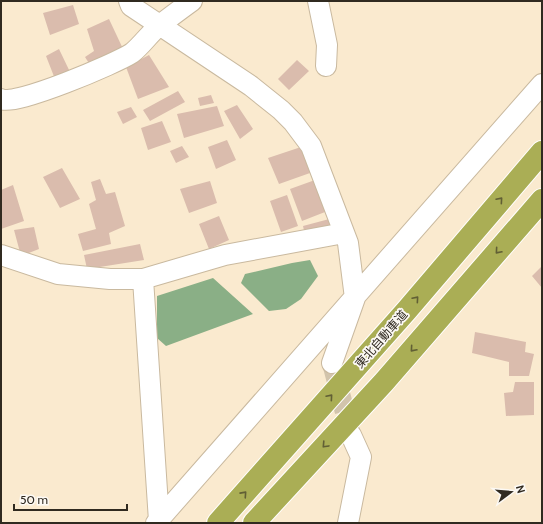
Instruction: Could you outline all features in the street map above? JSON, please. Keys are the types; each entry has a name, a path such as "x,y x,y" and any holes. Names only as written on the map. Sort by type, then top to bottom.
{"highway":[{"name":"東北自動車道","path":"218,523 407,310 542,152"},
{"path":"254,523 384,382 542,200"}],"street":[{"path":"129,1 131,6 251,86 294,122 311,146 348,243 355,298 332,364"},
{"path":"1,99 4,101 14,100 80,77 131,53 160,25 192,1"},
{"path":"318,1 328,45 326,66"},
{"path":"158,522 542,84"},
{"path":"1,255 58,274 110,279 143,279 225,255 344,233"},
{"path":"143,279 158,522"},
{"path":"348,523 361,457 351,435"}],"shaded area":[{"path":"310,260 318,276 301,299 286,309 269,311 241,283 245,274"},
{"path":"213,278 253,314 166,346 157,338 157,296"}],"building":[{"path":"73,5 79,24 50,35 43,13"},
{"path":"109,19 124,51 92,68 85,57 94,51 87,29"},
{"path":"59,49 70,72 55,79 46,56"},
{"path":"149,55 169,87 138,99 126,67"},
{"path":"297,60 309,71 289,90 278,79"},
{"path":"178,91 185,102 150,121 143,110"},
{"path":"211,95 214,103 200,106 198,98"},
{"path":"237,105 253,129 240,139 224,111"},
{"path":"217,106 224,126 184,138 177,114"},
{"path":"131,107 137,117 123,124 117,112"},
{"path":"162,121 171,142 148,150 141,128"},
{"path":"227,140 236,160 216,169 208,147"},
{"path":"182,146 189,157 176,163 170,151"},
{"path":"301,147 310,173 279,184 268,158"},
{"path":"62,168 80,199 60,208 43,177"},
{"path":"100,179 106,194 115,192 125,226 109,233 111,244 83,251 78,234 96,229 89,204 96,200 91,182"},
{"path":"315,180 325,212 302,221 290,189"},
{"path":"210,181 217,203 189,213 180,189"},
{"path":"13,185 24,221 1,229 1,190"},
{"path":"287,195 298,226 281,232 270,201"},
{"path":"219,216 229,240 209,249 199,224"},
{"path":"333,218 335,229 305,235 303,226"},
{"path":"34,227 39,249 21,256 14,230"},
{"path":"140,244 144,260 87,269 84,255"},
{"path":"542,266 542,288 532,276"},
{"path":"475,332 526,342 525,352 534,354 529,376 509,376 509,362 472,353"},
{"path":"515,382 534,382 534,415 506,416 504,393 513,392"}],"tunnel":[{"path":"332,363 351,435"}]}
